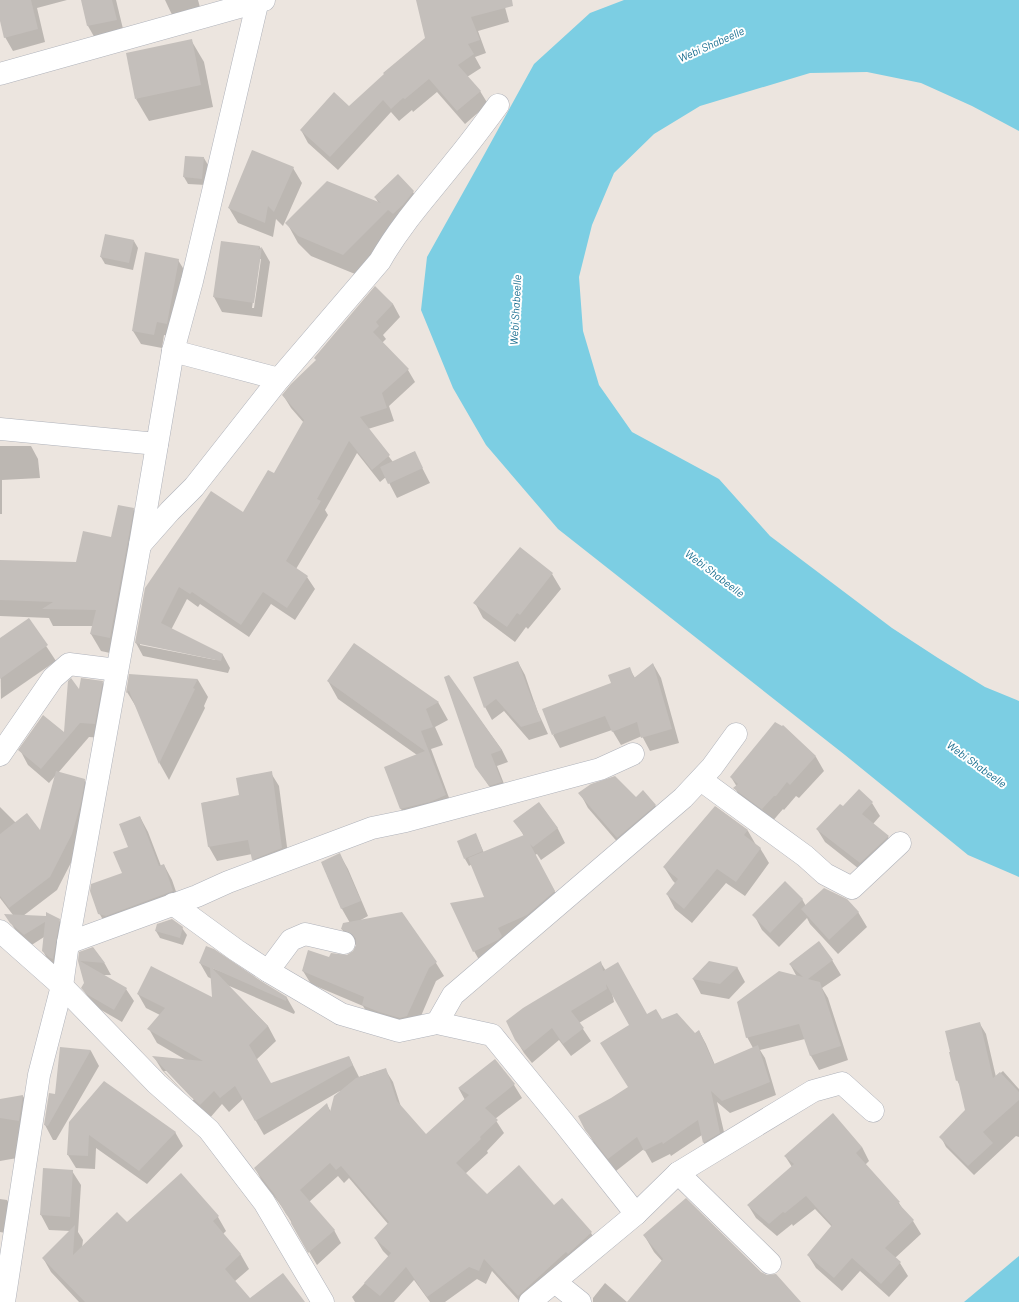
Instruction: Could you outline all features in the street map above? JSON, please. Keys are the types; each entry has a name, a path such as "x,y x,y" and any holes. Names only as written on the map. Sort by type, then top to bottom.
{"street":[{"path":"0,74 260,0 192,281 173,350 140,545 68,943 62,986 39,1075 4,1302"},
{"path":"140,545 170,511 194,487 279,379 380,261 392,239 498,105"},
{"path":"173,350 279,379"},
{"path":"0,429 157,444"},
{"path":"0,755 53,678 69,664 117,670"},
{"path":"437,1023 453,995 684,798 702,780 736,734"},
{"path":"68,943 197,896 228,882 372,828 406,821 600,769 633,754"},
{"path":"702,780 805,856 825,874 852,888 900,843"},
{"path":"173,904 236,950 268,971 341,1014 399,1031 437,1023 492,1035 636,1214"},
{"path":"0,931 62,986 157,1084 209,1130 264,1202 323,1302"},
{"path":"268,971 291,940 305,934 344,943"},
{"path":"530,1302 636,1214 678,1173 813,1090 842,1083 873,1111"},
{"path":"678,1173 770,1263"},
{"path":"555,1282 580,1302"}],"water":[{"name":"Webi Shabeelle","path":"624,0 1019,0 1019,131 972,106 921,83 867,72 810,73 700,106 654,134 614,173 592,225 579,277 583,331 599,385 632,432 719,479 770,536 892,628 985,687 1019,701 1019,877 968,855 845,755 558,529 486,445 453,388 421,310 427,257 534,64 590,13"},
{"path":"1019,1256 1019,1302 964,1302"}],"building":[{"path":"0,0 31,0 38,29 4,38 0,21"},
{"path":"81,0 112,0 117,20 87,26"},
{"path":"416,0 512,0 513,6 471,17 480,40 468,44 474,54 458,65 481,91 457,111 429,79 391,109 383,100 330,157 300,130 334,92 349,106 384,74 383,73 425,38"},
{"path":"192,39 201,85 135,99 126,53"},
{"path":"252,150 294,167 274,212 268,206 265,223 228,208"},
{"path":"185,156 204,157 202,179 183,177"},
{"path":"398,174 414,191 403,205 393,214 388,210 343,255 298,236 285,223 327,181 381,203 374,197"},
{"path":"105,234 134,240 129,263 100,257"},
{"path":"221,241 260,246 258,250 262,247 254,303 213,297"},
{"path":"145,252 179,259 167,324 157,322 154,335 132,331"},
{"path":"375,286 393,304 376,322 379,326 373,332 409,369 382,393 387,408 360,417 390,455 372,470 349,441 317,499 321,501 286,561 308,576 287,608 263,592 241,625 192,592 190,594 179,587 161,623 223,654 221,661 135,643 145,588 211,491 243,512 268,470 274,473 304,420 282,395 291,384 316,360 314,358"},
{"path":"415,451 423,468 388,484 380,467"},
{"path":"118,505 134,508 110,638 90,634 96,610 42,609 53,602 0,600 0,560 76,562 83,531 111,537"},
{"path":"520,547 553,573 520,615 517,613 507,627 473,603"},
{"path":"29,618 48,645 0,679 0,638"},
{"path":"354,643 439,702 426,709 433,727 421,731 446,795 430,802 400,809 384,767 425,751 327,681"},
{"path":"518,661 541,721 521,727 496,699 484,708 473,677"},
{"path":"653,663 672,729 641,738 637,722 612,732 605,716 552,735 542,709 611,683 608,675 630,667 634,678"},
{"path":"129,674 198,679 193,688 195,689 159,764 129,691 126,693"},
{"path":"449,675 502,750 491,754 502,782 489,786 475,767 444,677"},
{"path":"71,678 79,689 81,678 103,681 95,724 80,723 41,769 18,750 43,715 64,732 68,681"},
{"path":"775,722 782,726 783,725 816,756 790,785 787,782 776,796 774,796 762,809 764,811 733,788 738,784 730,777"},
{"path":"56,771 85,779 81,803 72,834 50,877 9,908 0,896 0,834 27,813 40,830"},
{"path":"272,771 282,848 252,860 248,840 208,847 201,803 239,795 236,778"},
{"path":"615,776 636,797 643,790 656,805 617,838 578,793 591,784"},
{"path":"859,789 873,802 862,814 889,836 860,863 816,829 840,804 843,806"},
{"path":"539,802 558,828 533,847 530,844 555,891 527,915 498,928 502,936 498,940 473,952 450,903 484,897 468,858 524,835 513,821"},
{"path":"715,806 748,830 744,835 761,848 736,882 717,869 684,909 666,894 678,879 663,867"},
{"path":"140,816 159,866 164,864 173,891 106,916 98,914 90,891 91,884 122,873 113,852 128,847 119,824"},
{"path":"476,833 483,851 464,859 457,841"},
{"path":"340,853 361,901 341,909 321,862"},
{"path":"785,881 803,899 770,933 752,915"},
{"path":"824,888 847,899 859,912 829,940 801,909"},
{"path":"46,912 60,919 53,959 42,951 45,922 24,935 10,923 4,914 46,916"},
{"path":"402,912 437,962 429,968 407,1016 400,1018 362,1005 364,997 302,971 308,950 329,957 331,953 347,955 353,951 356,945 356,939 352,934 341,929 343,923"},
{"path":"172,919 183,927 180,938 155,931 157,924"},
{"path":"819,941 833,960 808,979 820,982 841,1046 810,1056 799,1024 746,1038 737,1002 779,971 803,977 789,964"},
{"path":"206,946 214,949 287,997 286,1001 212,968 268,1026 249,1045 271,1083 349,1056 353,1065 255,1121 235,1086 220,1098 214,1091 200,1105 152,1056 203,1061 147,1029 165,1008 137,994 151,966 212,997 210,968 199,963"},
{"path":"93,947 105,963 80,961 127,988 114,1010 88,995 81,988 84,983 78,961 79,952"},
{"path":"601,961 603,971 618,962 647,1014 656,1009 662,1019 677,1013 695,1033 699,1030 714,1064 758,1045 770,1082 722,1101 711,1091 720,1133 703,1143 698,1120 663,1144 662,1142 644,1151 637,1137 608,1159 585,1130 578,1116 628,1087 600,1043 629,1025 606,984 607,989 571,1011 584,1028 563,1044 552,1028 524,1051 515,1040 506,1021 523,1008"},
{"path":"709,961 738,967 720,984 692,979"},
{"path":"980,1022 993,1078 1000,1072 1019,1092 1019,1100 983,1132 993,1143 968,1166 939,1137 965,1110 958,1080 956,1081 945,1031"},
{"path":"60,1047 91,1050 48,1126 44,1125 49,1093 55,1094"},
{"path":"495,1059 515,1084 485,1108 498,1120 456,1163 487,1194 519,1165 554,1205 562,1198 592,1232 568,1254 566,1252 518,1296 484,1259 479,1271 469,1267 427,1297 406,1267 380,1296 364,1283 391,1253 374,1238 389,1222 341,1166 336,1170 330,1163 300,1190 335,1230 308,1253 291,1223 292,1221 254,1168 327,1103 330,1112 334,1096 356,1078 386,1068 397,1101 426,1134 469,1095 458,1088"},
{"path":"104,1081 176,1132 139,1171 89,1135 88,1156 67,1155 69,1122"},
{"path":"23,1095 19,1121 0,1118 0,1099"},
{"path":"833,1113 862,1147 856,1153 914,1220 885,1248 901,1262 881,1284 852,1258 834,1278 807,1255 832,1225 806,1196 769,1224 747,1205 794,1164 784,1156"},
{"path":"43,1168 73,1170 70,1217 40,1215"},
{"path":"181,1173 219,1216 213,1221 241,1254 225,1269 250,1298 283,1273 305,1302 85,1302 42,1258 75,1225 73,1255 117,1212 127,1222"},
{"path":"686,1198 761,1272 767,1275 776,1274 801,1302 627,1302 663,1259 643,1235"}]}
